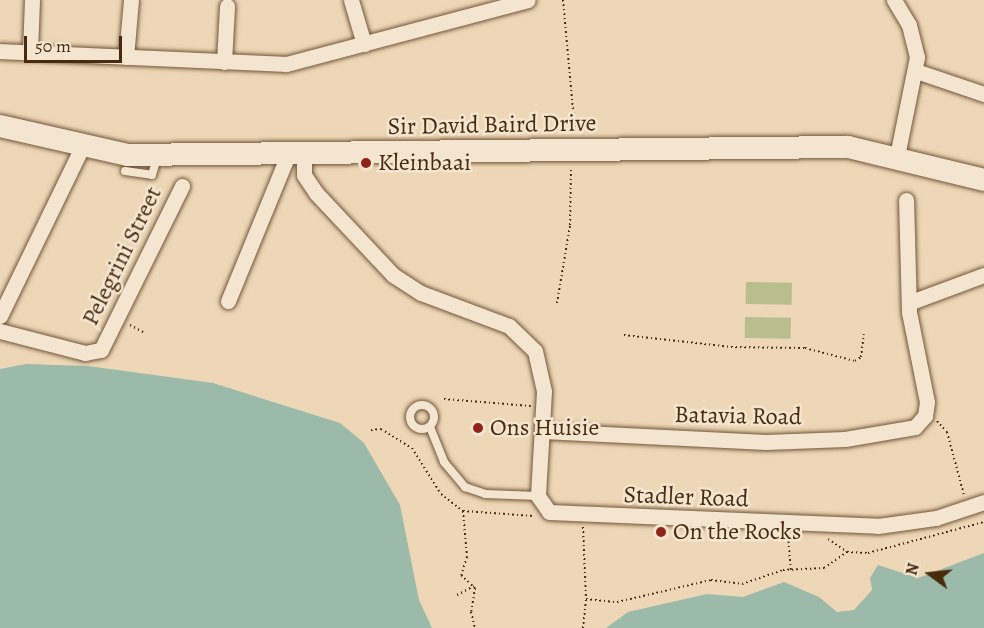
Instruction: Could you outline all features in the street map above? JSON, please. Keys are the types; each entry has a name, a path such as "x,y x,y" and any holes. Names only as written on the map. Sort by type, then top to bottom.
{"street":[{"path":"30,52 32,0"},
{"path":"126,57 131,0"},
{"path":"351,0 364,44"},
{"path":"0,51 286,64 364,44 489,5 528,0"},
{"path":"894,0 915,43 916,71 897,156"},
{"path":"224,62 227,6"},
{"path":"916,71 984,94"},
{"name":"Sir David Baird Drive","path":"0,126 82,147 158,156 296,155 574,159 841,147 897,156 984,180"},
{"path":"0,316 82,147"},
{"path":"228,301 296,155"},
{"path":"296,155 304,175 316,193 393,275 524,337 543,374 543,431 538,496"},
{"name":"Pelegrini Street","path":"0,331 85,353 100,350 182,186"},
{"path":"906,200 910,302 929,417"},
{"path":"910,302 984,275"},
{"name":"Batavia Road","path":"543,431 766,442 895,434 915,427 929,417"},
{"name":"Stadler Road","path":"538,496 549,512 576,516 848,526 907,524 984,502"}],"lane":[{"path":"125,171 152,175 158,156"},
{"path":"430,428 444,462 465,487 485,494 538,496"}],"path":[{"path":"557,303 567,240 574,159 564,0"},
{"path":"124,322 143,332"},
{"path":"624,335 731,347 805,348 855,361 861,357 864,334"},
{"path":"486,398 486,403"},
{"path":"444,399 535,407"},
{"path":"929,417 947,432 965,501"},
{"path":"371,430 381,429 412,448 441,494 463,511 542,518"},
{"path":"463,511 467,557 461,575 474,586 475,628"},
{"path":"573,522 583,523 586,599 583,628"},
{"path":"788,531 790,570"},
{"path":"586,599 617,602 711,580 742,584 790,570 824,568 847,552"},
{"path":"457,595 474,586"}],"green space":[{"path":"746,282 792,283 792,305 746,304"},
{"path":"745,317 791,318 791,339 745,338"}],"shaded area":[{"path":"26,364 88,366 213,383 340,423 364,443 400,505 419,600 432,628 0,628 0,369"},
{"path":"984,553 984,628 606,628 628,612 707,594 743,597 784,582 819,597 837,612 854,610 872,590 870,578 878,565 918,578"}],"place":[{"name":"Kleinbaai","path":"366,163"},
{"name":"Ons Huisie","path":"478,428"},
{"name":"On the Rocks","path":"661,532"}]}
